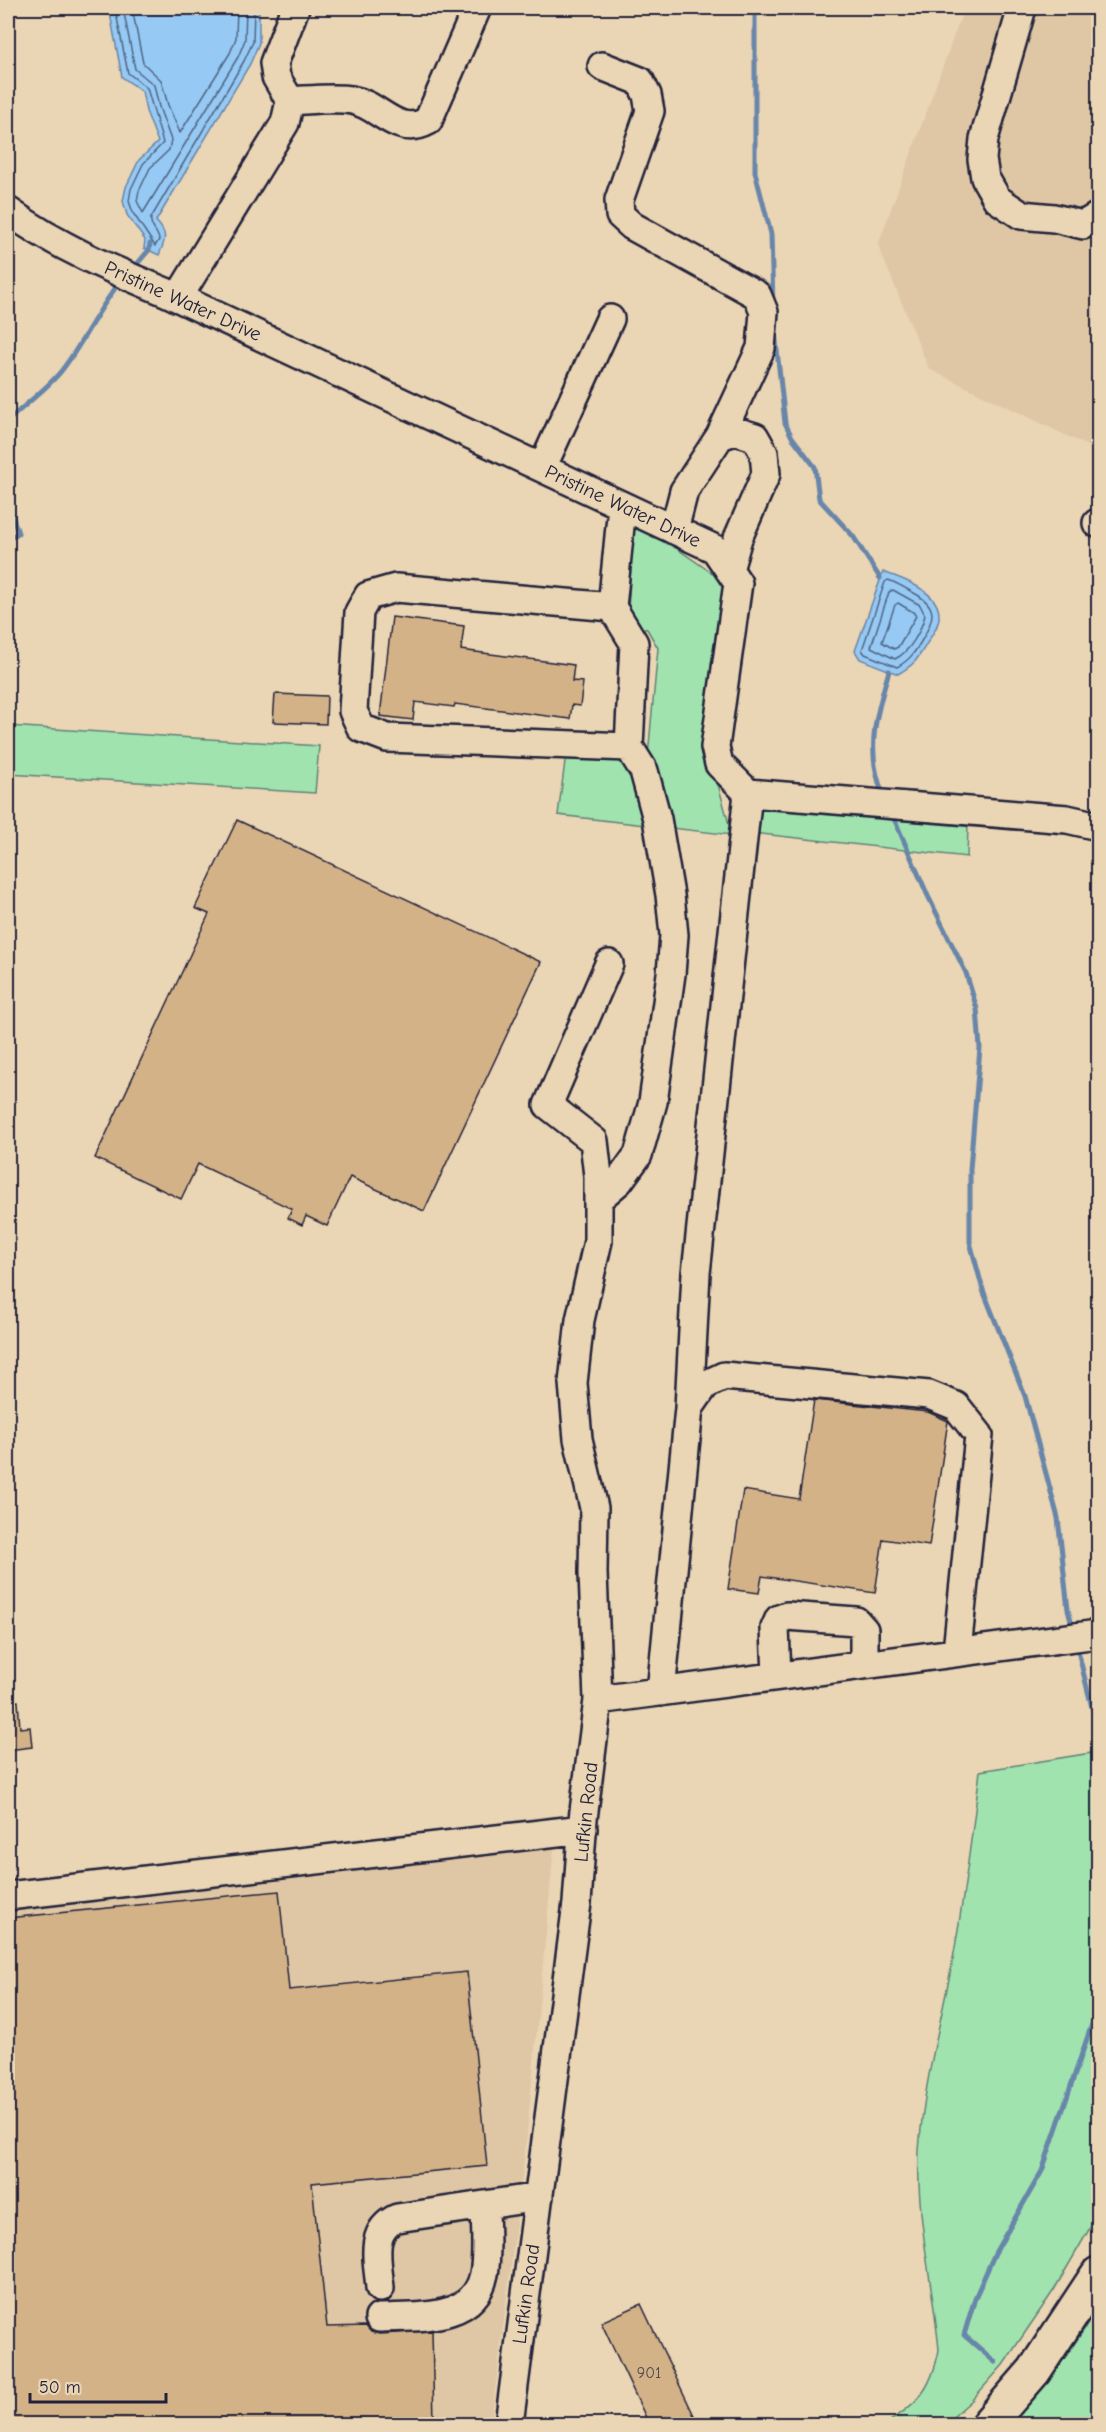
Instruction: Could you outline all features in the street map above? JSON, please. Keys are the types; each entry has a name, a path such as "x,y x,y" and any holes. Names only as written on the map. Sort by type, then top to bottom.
{"highway":[{"path":"988,2424 1034,2372 1098,2274"}],"street":[{"path":"173,295 285,123 290,100 276,77 274,63 295,8"},
{"path":"290,100 353,100 404,126 418,127 428,121 477,8"},
{"path":"1022,8 984,139 982,159 985,178 997,199 1021,215 1054,218 1083,225 1098,216"},
{"path":"602,66 640,81 647,95 650,111 619,200 620,215 633,226 757,295 764,312 761,348 720,436 684,491 674,530"},
{"name":"Pristine Water Drive","path":"8,211 38,232 110,269 173,295 715,549 738,583 715,747 719,764 748,793"},
{"path":"542,468 610,319"},
{"path":"720,436 735,431 755,437 765,453 766,474 738,538 729,570"},
{"path":"598,1199 619,1181 639,1155 653,1102 674,935 670,895 657,819 644,771 629,747 634,643 612,607 622,506"},
{"path":"612,607 396,588 368,596 359,612 353,711 361,728 387,738 629,747"},
{"path":"661,1692 689,1408 696,1274 748,793 1067,819 1098,826"},
{"name":"Lufkin Road","path":"509,2424 577,1903 598,1700 593,1574 594,1508 578,1439 573,1383 580,1320 598,1241 598,1176 594,1142 548,1105 609,964"},
{"path":"689,1408 705,1385 724,1376 929,1395 956,1406 979,1435 957,1651"},
{"path":"777,1676 776,1628 779,1619 787,1616 856,1621 864,1630 864,1664"},
{"path":"598,1700 1098,1634"},
{"path":"8,1896 583,1828"},
{"path":"380,2288 376,2242 388,2222 397,2218 539,2197"},
{"path":"379,2318 449,2312 464,2306 474,2297 485,2272 485,2205"}],"shaded area":[{"path":"964,8 1098,8 1098,451 929,369 878,245"},
{"path":"557,1815 526,2145 491,2424 8,2424 8,1883"}],"green space":[{"path":"634,519 725,582 714,770 732,835 558,815 566,754 648,756 658,648 647,629 627,626"},
{"path":"8,726 319,746 315,793 8,774"},
{"path":"754,782 951,795 968,826 967,857 753,833"},
{"path":"1098,1752 1098,2214 1054,2290 1003,2365 972,2400 945,2424 886,2424 907,2409 922,2394 932,2375 939,2350 922,2226 919,2151 928,2080 960,1916 980,1771"},
{"path":"1098,2309 1098,2422 1093,2424 1012,2424 1066,2356"}],"water":[{"path":"109,8 259,8 259,43 250,64 156,221 165,237 159,255 144,248 145,240 127,215 123,201 126,187 139,160 158,142 146,111 142,91 122,77"},
{"path":"883,572 909,582 926,592 933,599 939,615 936,628 919,656 909,667 898,674 860,659 855,651"}],"building":[{"path":"392,617 464,626 461,650 574,665 572,681 583,682 580,706 572,705 570,719 455,704 454,707 415,702 413,720 380,716"},
{"path":"275,694 327,696 326,724 273,722"},
{"path":"237,820 541,962 424,1211 350,1177 327,1226 306,1216 302,1225 288,1218 292,1209 198,1164 181,1199 95,1158 209,914 195,908"},
{"path":"814,1400 928,1412 948,1421 929,1546 883,1539 875,1593 762,1576 759,1593 728,1589 743,1490 799,1499"},
{"path":"18,1701 20,1728 30,1727 32,1747 8,1750 8,1702"},
{"path":"279,1891 289,1990 467,1972 487,2166 312,2183 327,2327 366,2326 371,2332 380,2334 432,2331 434,2424 8,2424 8,1918"},
{"path":"641,2304 698,2424 649,2424 601,2322"}],"waterway":[{"path":"755,8 755,172 771,234 773,305"},
{"path":"132,270 149,250 150,244"},
{"path":"8,421 50,384 62,370 121,281"},
{"path":"775,332 785,423 792,437 815,467 819,499 853,536 880,578"},
{"path":"8,503 18,533 8,539"},
{"path":"883,794 875,763 874,732 889,671"},
{"path":"892,814 928,896 966,973 977,1009 980,1048 970,1169 970,1242 983,1290 1025,1396 1058,1518 1068,1610 1073,1629"},
{"path":"1076,1643 1098,1732"},
{"path":"995,2362 964,2335 975,2298 995,2253 1042,2171 1093,2021 1098,1997"}]}
